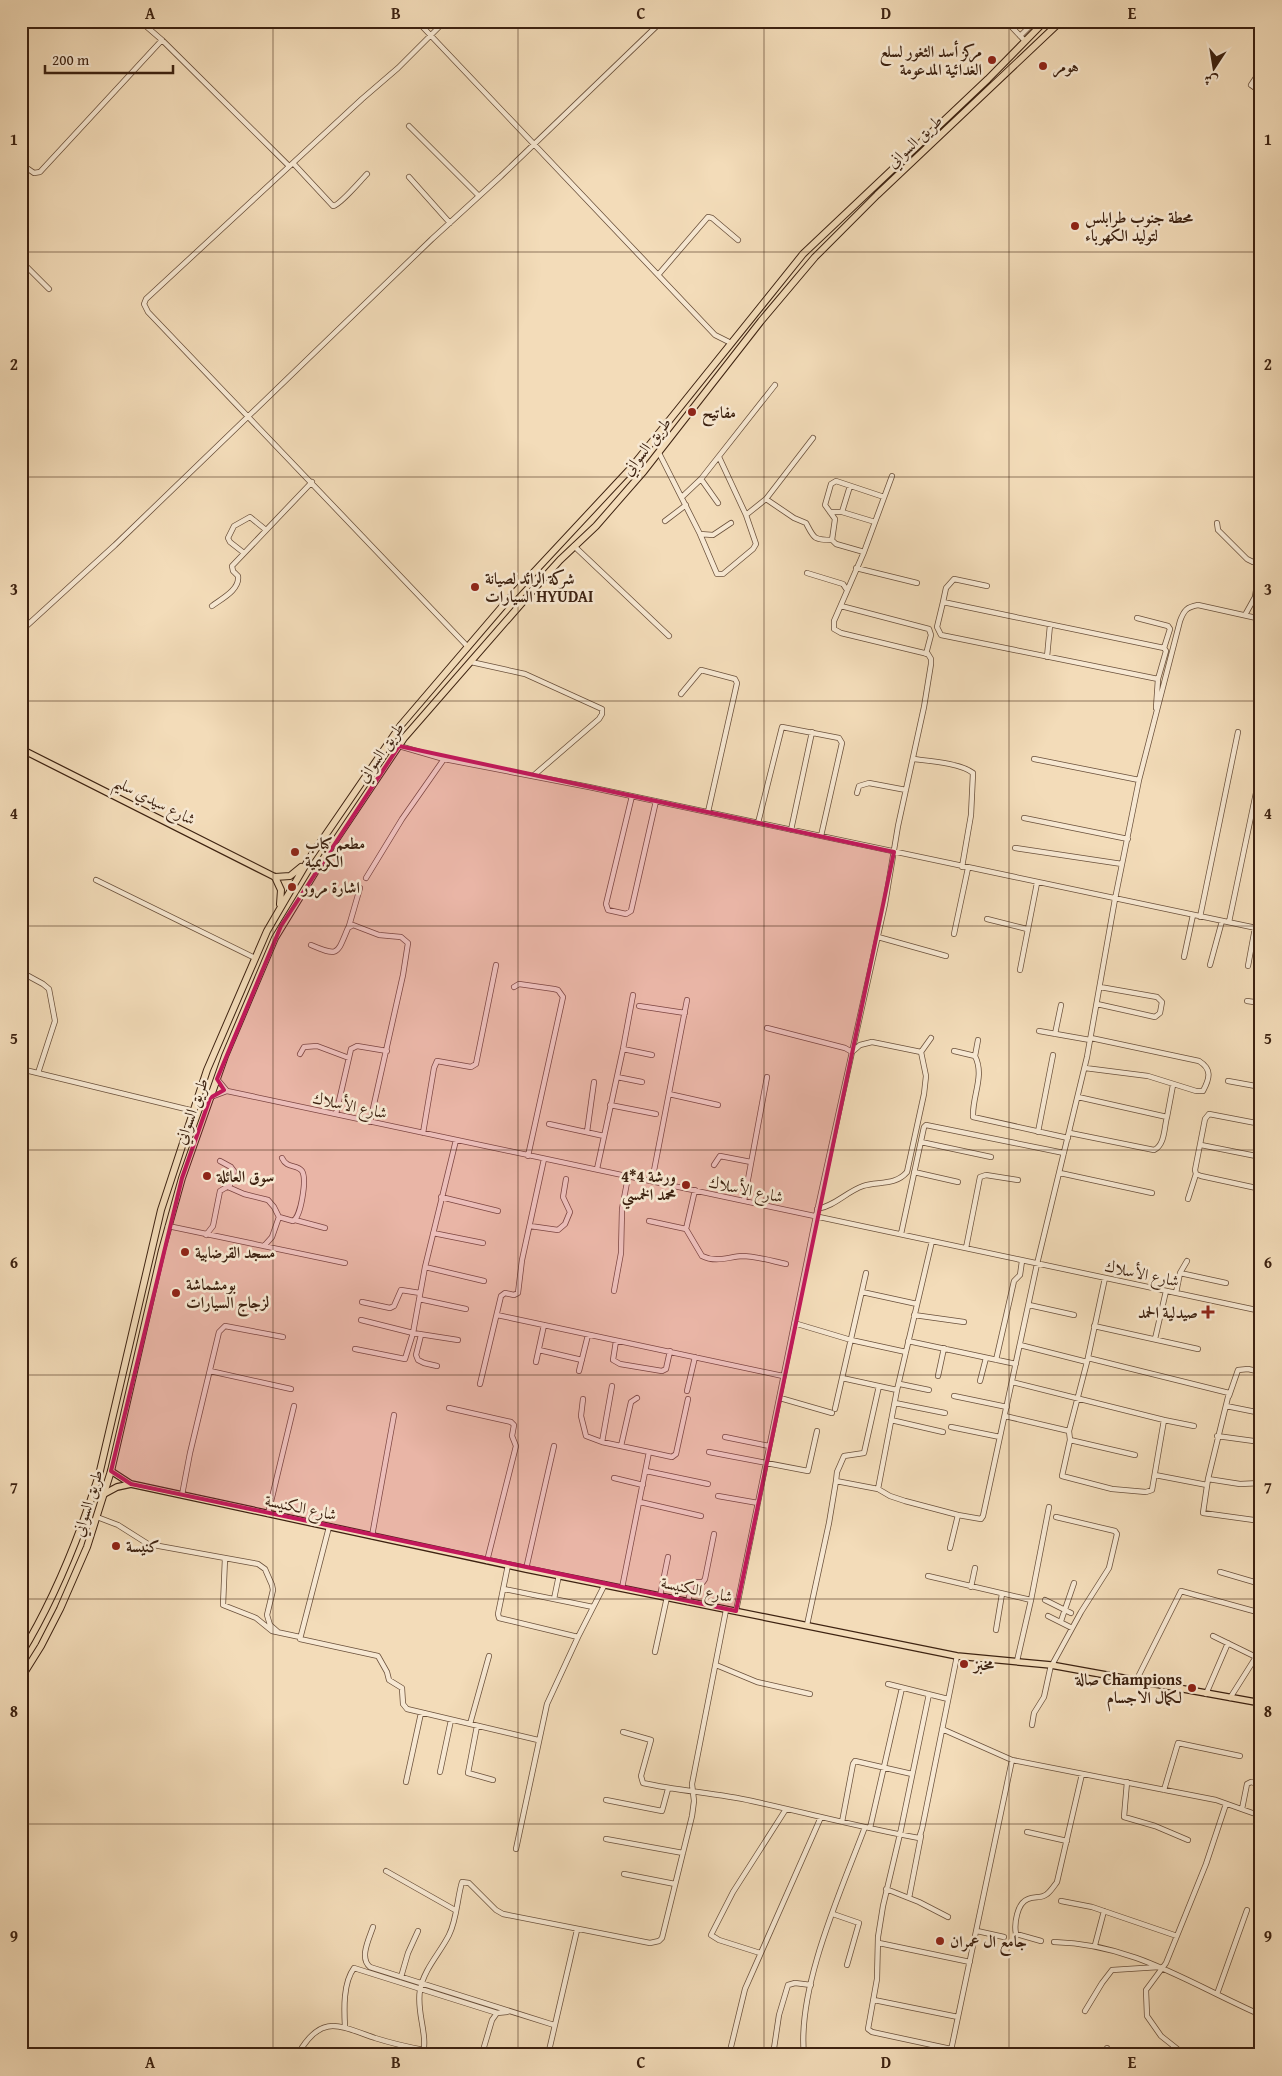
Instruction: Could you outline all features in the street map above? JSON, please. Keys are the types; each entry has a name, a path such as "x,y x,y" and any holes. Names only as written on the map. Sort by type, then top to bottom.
{"highway":[{"name":"طريق السواني","path":"21,1654 52,1600 88,1510 101,1465 161,1210 217,1044 279,908 309,859 395,733 548,556 631,468 802,254 982,85 1023,38 1045,21"},
{"name":"طريق السواني","path":"21,1678 41,1646 64,1601 87,1547 111,1471 168,1226 182,1178 217,1080 281,926 325,856 399,746 574,546 596,526 658,453 761,321 815,257 877,195 1061,21"},
{"path":"427,695 428,704 434,705"},
{"path":"411,714 416,716 419,722"},
{"path":"279,908 281,892 275,877 286,877 294,874 309,859"}],"main road":[{"name":"شارع سيدي سليم","path":"21,748 275,877"},
{"name":"شارع الكنيسة","path":"111,1471 131,1484 726,1610 957,1656 1051,1665 1261,1703"},
{"path":"104,1494 131,1484"}],"street":[{"path":"140,21 162,40 333,206 342,202 349,191 367,174"},
{"path":"417,21 715,335 730,343"},
{"path":"445,21 398,68 146,299 144,304 148,312 468,647"},
{"path":"21,631 122,538 662,21"},
{"path":"1006,21 1023,38 1035,21"},
{"path":"21,164 34,172 40,172 162,40"},
{"path":"1261,70 1251,85 1261,92"},
{"path":"21,105 26,99 25,97"},
{"path":"409,126 479,196"},
{"path":"409,178 450,223"},
{"path":"658,274 708,217 712,218 738,240"},
{"path":"21,261 48,289"},
{"path":"682,498 701,479 775,385"},
{"path":"746,515 766,499 813,438"},
{"path":"658,453 686,505 717,574 723,574 753,549 756,544 746,515 719,456"},
{"path":"736,1612 768,1446 780,1398 816,1216 878,937 931,664 931,659 926,654 834,629 834,621 864,552 892,476"},
{"path":"701,479 718,503"},
{"path":"832,540 835,519 826,508 825,501 833,481 884,496"},
{"path":"212,606 238,584 238,576 233,571 232,566 312,482"},
{"path":"842,512 850,486"},
{"path":"766,499 794,518 806,523 815,538 832,540 836,544 864,552"},
{"path":"665,521 686,505"},
{"path":"829,512 842,512 875,522"},
{"path":"244,553 230,542 228,538 234,526 250,517 266,530"},
{"path":"700,534 713,534 731,523"},
{"path":"1217,523 1218,530 1247,559 1261,563"},
{"path":"574,546 669,636"},
{"path":"856,568 917,583"},
{"path":"808,573 820,579 842,584 848,590"},
{"path":"1245,615 1255,597 1261,575"},
{"path":"987,586 954,579 946,588 937,627 941,635 1158,679"},
{"path":"943,602 1164,648"},
{"path":"836,1481 878,1489 890,1496 958,1515 981,1519 983,1516 1037,1264 1085,1068 1115,899 1139,780 1184,611 1189,607 1198,605 1261,619"},
{"path":"841,606 929,629 931,635 926,654"},
{"path":"1136,618 1170,628 1158,679 1156,714"},
{"path":"1046,657 1050,625"},
{"path":"471,662 525,674 602,709 599,719 533,776"},
{"path":"681,694 701,670 730,678 737,683 708,812"},
{"path":"758,823 781,729 784,727 812,732 840,738 842,741 821,836"},
{"path":"791,830 812,732"},
{"path":"1200,917 1238,732"},
{"path":"399,746 444,759 656,801 1258,929 1248,966"},
{"path":"366,878 402,819 444,759"},
{"path":"912,759 951,766 973,773 971,815 962,867"},
{"path":"1034,759 1139,780"},
{"path":"1229,922 1261,769"},
{"path":"857,793 859,786 869,783 906,790"},
{"path":"632,796 606,904 608,910 617,913 626,914 631,910 656,801"},
{"path":"1024,818 1128,839"},
{"path":"1015,848 1122,864"},
{"path":"954,934 968,868"},
{"path":"96,880 255,958"},
{"path":"1020,970 1037,883"},
{"path":"311,945 328,952 336,951 341,947 360,888"},
{"path":"1184,957 1192,915"},
{"path":"987,919 1027,928"},
{"path":"1210,965 1222,921"},
{"path":"349,926 356,926 387,937 401,937 408,942 370,1122"},
{"path":"878,937 946,956"},
{"path":"423,1133 436,1063 439,1060 471,1066 476,1064 496,965"},
{"path":"21,972 49,989 55,1021 38,1073"},
{"path":"514,987 519,984 554,989 558,990 563,997 528,1156"},
{"path":"1097,1004 1155,1017 1160,1012 1162,1002 1157,997 1100,987"},
{"path":"597,1170 624,1049 633,994"},
{"path":"652,1181 687,1000"},
{"path":"1247,1001 1261,1003"},
{"path":"1055,1034 1061,1004"},
{"path":"638,1006 685,1013"},
{"path":"767,1028 845,1048 852,1052"},
{"path":"1039,1031 1090,1039 1199,1061 1207,1066 1209,1072 1203,1091 1196,1091 1148,1076 1085,1068"},
{"path":"818,1210 831,1205 850,1192 864,1186 899,1180 907,1172 924,1094 926,1076 921,1052 931,1038"},
{"path":"978,1040 975,1056 980,1068 973,1117 1038,1132 1069,1135 1154,1150 1158,1148 1162,1141 1173,1085"},
{"path":"852,1052 860,1045 872,1042 921,1052"},
{"path":"300,1054 304,1047 317,1046 349,1058"},
{"path":"336,1114 351,1049 357,1046 386,1051"},
{"path":"624,1049 652,1055"},
{"path":"954,1051 975,1056"},
{"path":"1038,1132 1053,1055"},
{"path":"21,1069 194,1111"},
{"path":"617,1077 642,1082"},
{"path":"744,1201 768,1078"},
{"path":"210,1098 218,1093 227,1091 217,1080"},
{"path":"1228,1080 1261,1087"},
{"path":"587,1132 594,1082"},
{"name":"شارع الأسلاك","path":"227,1091 1261,1311"},
{"path":"669,1094 718,1105"},
{"path":"1078,1097 1167,1118"},
{"path":"610,1105 656,1114"},
{"path":"1188,1199 1196,1174 1195,1170 1205,1119 1209,1114 1261,1124"},
{"path":"549,1124 604,1136"},
{"path":"902,1234 914,1172 926,1125 1064,1153"},
{"path":"355,1349 405,1358 413,1333 425,1267 456,1140"},
{"path":"921,1142 991,1157"},
{"path":"1201,1145 1261,1157"},
{"path":"714,1165 720,1156 751,1162"},
{"path":"282,1158 286,1164 299,1168 304,1177 298,1216 295,1220"},
{"path":"480,1384 501,1296 504,1293 514,1296 518,1293 544,1159"},
{"path":"206,1235 213,1226 221,1190 230,1185 233,1169 220,1161"},
{"path":"914,1172 958,1182"},
{"path":"1060,1173 1152,1193"},
{"path":"1196,1174 1261,1189"},
{"path":"966,1248 980,1177 986,1175 1018,1180"},
{"path":"614,1291 622,1253 622,1209 628,1176"},
{"path":"530,1226 558,1230 566,1224 570,1213 563,1197 566,1179"},
{"path":"228,1187 244,1194 268,1200 274,1207 279,1217 274,1233 269,1242 264,1246"},
{"path":"695,1190 686,1229 702,1256 719,1260 740,1256 754,1257 786,1264"},
{"path":"441,1197 498,1210"},
{"path":"279,1217 325,1228"},
{"path":"649,1221 686,1229"},
{"path":"168,1226 345,1263"},
{"path":"433,1233 482,1243"},
{"path":"878,1489 897,1390 900,1384 916,1304 932,1241"},
{"path":"996,1360 1014,1281 1020,1275 1022,1260"},
{"path":"1176,1293 1180,1273 1188,1261"},
{"path":"425,1267 484,1280"},
{"path":"780,1398 834,1411 866,1273"},
{"path":"1180,1273 1226,1283"},
{"path":"1105,1278 1069,1431 1070,1440 1062,1476 1112,1489 1150,1491 1155,1475 1164,1420"},
{"path":"362,1302 390,1308 394,1306 401,1290 420,1293"},
{"path":"1155,1339 1166,1291"},
{"path":"862,1292 916,1304"},
{"path":"419,1299 466,1309"},
{"path":"1029,1305 1074,1315"},
{"path":"497,1315 784,1376"},
{"path":"914,1315 964,1322"},
{"path":"361,1320 421,1336 458,1340"},
{"path":"794,1323 850,1340 906,1352"},
{"path":"536,1362 544,1325"},
{"path":"182,1495 219,1332 225,1326 282,1337"},
{"path":"1094,1326 1198,1349"},
{"path":"579,1371 588,1335"},
{"path":"421,1336 416,1355 418,1360 437,1366"},
{"path":"616,1341 613,1360 620,1364 665,1371 670,1351"},
{"path":"908,1341 1016,1364"},
{"path":"1020,1345 1227,1392 1228,1397"},
{"path":"938,1376 944,1348"},
{"path":"539,1350 582,1360"},
{"path":"687,1391 695,1357"},
{"path":"980,1381 986,1358"},
{"path":"1261,1372 1248,1369 1238,1370 1228,1397 1218,1436 1208,1479 1204,1513 1261,1521"},
{"path":"210,1371 290,1390"},
{"path":"842,1378 897,1390"},
{"path":"1012,1382 1194,1426"},
{"path":"900,1384 929,1390"},
{"path":"602,1442 612,1386"},
{"path":"807,1625 829,1523 837,1472 844,1456 864,1453 879,1386"},
{"path":"954,1396 1007,1407"},
{"path":"621,1446 631,1402 636,1398"},
{"path":"583,1399 581,1416 583,1431 586,1436 602,1442 672,1457 676,1454 688,1399"},
{"path":"895,1403 945,1413"},
{"path":"268,1514 294,1406"},
{"path":"1226,1406 1261,1413"},
{"path":"449,1408 513,1423 512,1436 516,1446 488,1561"},
{"path":"372,1536 394,1415"},
{"path":"1005,1416 1069,1431"},
{"path":"891,1420 943,1432"},
{"path":"950,1427 1000,1437"},
{"path":"709,1452 808,1471 817,1431"},
{"path":"1218,1436 1261,1442"},
{"path":"725,1437 768,1446"},
{"path":"1070,1440 1134,1456"},
{"path":"526,1569 554,1446"},
{"path":"622,1588 649,1452"},
{"path":"646,1471 708,1484"},
{"path":"1155,1475 1207,1485"},
{"path":"614,1478 643,1485"},
{"path":"1208,1479 1240,1484 1261,1483"},
{"path":"718,1496 758,1503"},
{"path":"640,1502 701,1516"},
{"path":"1017,1661 1049,1507"},
{"path":"950,1548 958,1515"},
{"path":"97,1516 118,1525 148,1544 258,1564 265,1569 272,1585 267,1615 268,1620 280,1633"},
{"path":"1032,1725 1034,1712 1042,1701 1051,1665 1109,1568 1117,1534 1115,1531 1056,1516"},
{"path":"300,1637 329,1527"},
{"path":"688,1602 692,1584 703,1582 705,1579 714,1534"},
{"path":"660,1596 668,1557"},
{"path":"225,1558 223,1605 256,1618 269,1629 280,1633 300,1637 302,1640 378,1656 388,1672 389,1680 402,1688 404,1706 421,1713 538,1740"},
{"path":"508,1565 498,1614 500,1618 578,1636"},
{"path":"971,1587 975,1568"},
{"path":"1220,1572 1261,1584"},
{"path":"554,1600 559,1575"},
{"path":"928,1576 1031,1600"},
{"path":"1061,1621 1074,1583"},
{"path":"516,1849 547,1704 578,1636 605,1584"},
{"path":"504,1589 593,1607"},
{"path":"1136,1681 1181,1591 1261,1613"},
{"path":"996,1630 1002,1594"},
{"path":"655,1652 667,1598"},
{"path":"1045,1600 1071,1613"},
{"path":"298,2054 306,2040 322,2027 345,2027 423,2052 426,2043 420,2003 421,1986 430,1966 449,1935 462,1882 465,1881 475,1888 500,1913 577,1930 650,1943 659,1941 662,1938 692,1816 694,1801 692,1784 726,1610"},
{"path":"1048,1616 1072,1628"},
{"path":"1213,1636 1256,1657"},
{"path":"1206,1694 1228,1643"},
{"path":"1230,1698 1261,1649"},
{"path":"470,1724 489,1656"},
{"path":"909,1898 957,1656"},
{"path":"716,1665 756,1682 810,1694"},
{"path":"888,1684 948,1699"},
{"path":"804,2055 804,2023 811,1984 833,1914 868,1827 902,1688"},
{"path":"929,1694 900,1834 886,1889 878,1943 877,1979 868,2029 869,2031 951,2049"},
{"path":"406,1782 421,1713"},
{"path":"440,1772 451,1720"},
{"path":"477,1726 468,1774 494,1780"},
{"path":"942,1729 1012,1760 1164,1790 1226,1804 1261,1816"},
{"path":"623,1732 651,1740 641,1779 643,1782 692,1792 711,1793 919,1838 921,1836"},
{"path":"1164,1790 1178,1743 1240,1756"},
{"path":"950,2055 1012,1760"},
{"path":"842,1822 854,1762 858,1761 912,1774"},
{"path":"1041,1941 1016,1934 1015,1926 1018,1912 1029,1898 1043,1897 1048,1894 1057,1882 1082,1774"},
{"path":"1127,1782 1124,1817 1155,1826 1188,1840"},
{"path":"1242,1810 1247,1784 1251,1782 1261,1785"},
{"path":"606,1800 662,1811 668,1788"},
{"path":"1185,2055 1161,2036 1145,2013 1146,1990 1163,1967 1177,1936 1206,1864 1226,1804"},
{"path":"760,1953 719,1940 711,1935 733,1892 786,1809"},
{"path":"729,2055 745,1989 821,1817"},
{"path":"1027,1832 1067,1841"},
{"path":"606,1839 683,1853"},
{"path":"386,1871 455,1910"},
{"path":"624,1874 675,1884"},
{"path":"886,1889 948,1917"},
{"path":"1061,1901 1104,1911 1177,1936"},
{"path":"1217,1994 1246,1910"},
{"path":"1095,1945 1104,1911"},
{"path":"833,1914 858,1922 847,1965"},
{"path":"373,1926 364,1957 365,1963 370,1967 497,2013 508,2012"},
{"path":"548,2055 577,1930"},
{"path":"401,1978 408,1953 418,1931"},
{"path":"977,1931 1004,1937"},
{"path":"1054,1942 1095,1945 1163,1967 1261,2014"},
{"path":"878,1943 970,1962"},
{"path":"1085,2011 1112,1970 1163,1967"},
{"path":"345,2027 345,2000 349,1976 354,1968 554,2025"},
{"path":"773,2055 779,2015 788,1985 795,1983 811,1984"},
{"path":"874,2000 958,2017"},
{"path":"484,2047 492,2020 497,2013"},
{"path":"1106,2055 1107,2048"}],"highlighted area":[{"path":"399,746 894,852 736,1611 131,1484 111,1471 182,1178 210,1098 224,1090 217,1079 281,926"}],"place":[{"name":"مركز أسد الثغور لسلع الغدائية المدعومة","path":"992,60"},
{"name":"هومر","path":"1043,66"},
{"name":"محطة جنوب طرابلس لتوليد الكهرباء","path":"1075,226"},
{"name":"مفاتيح","path":"692,412"},
{"name":"شركة الرائد لصيانة السيارات HYUDAI","path":"475,587"},
{"name":"مطعم كباب الكريمية","path":"295,852"},
{"name":"اشارة مرور","path":"292,887"},
{"name":"سوق العائلة","path":"207,1176"},
{"name":"4*4 ورشة محمد الخمسي","path":"686,1185"},
{"name":"مسجد القرضابية","path":"185,1252"},
{"name":"بومشماشة لزجاج السيارات","path":"176,1293"},
{"name":"صيدلية الحمد","path":"1208,1312"},
{"name":"كنيسة","path":"116,1546"},
{"name":"مخبز","path":"964,1664"},
{"name":"صالة Champions لكمال الاجسام","path":"1192,1688"},
{"name":"جامع ال عمران","path":"940,1941"}]}
